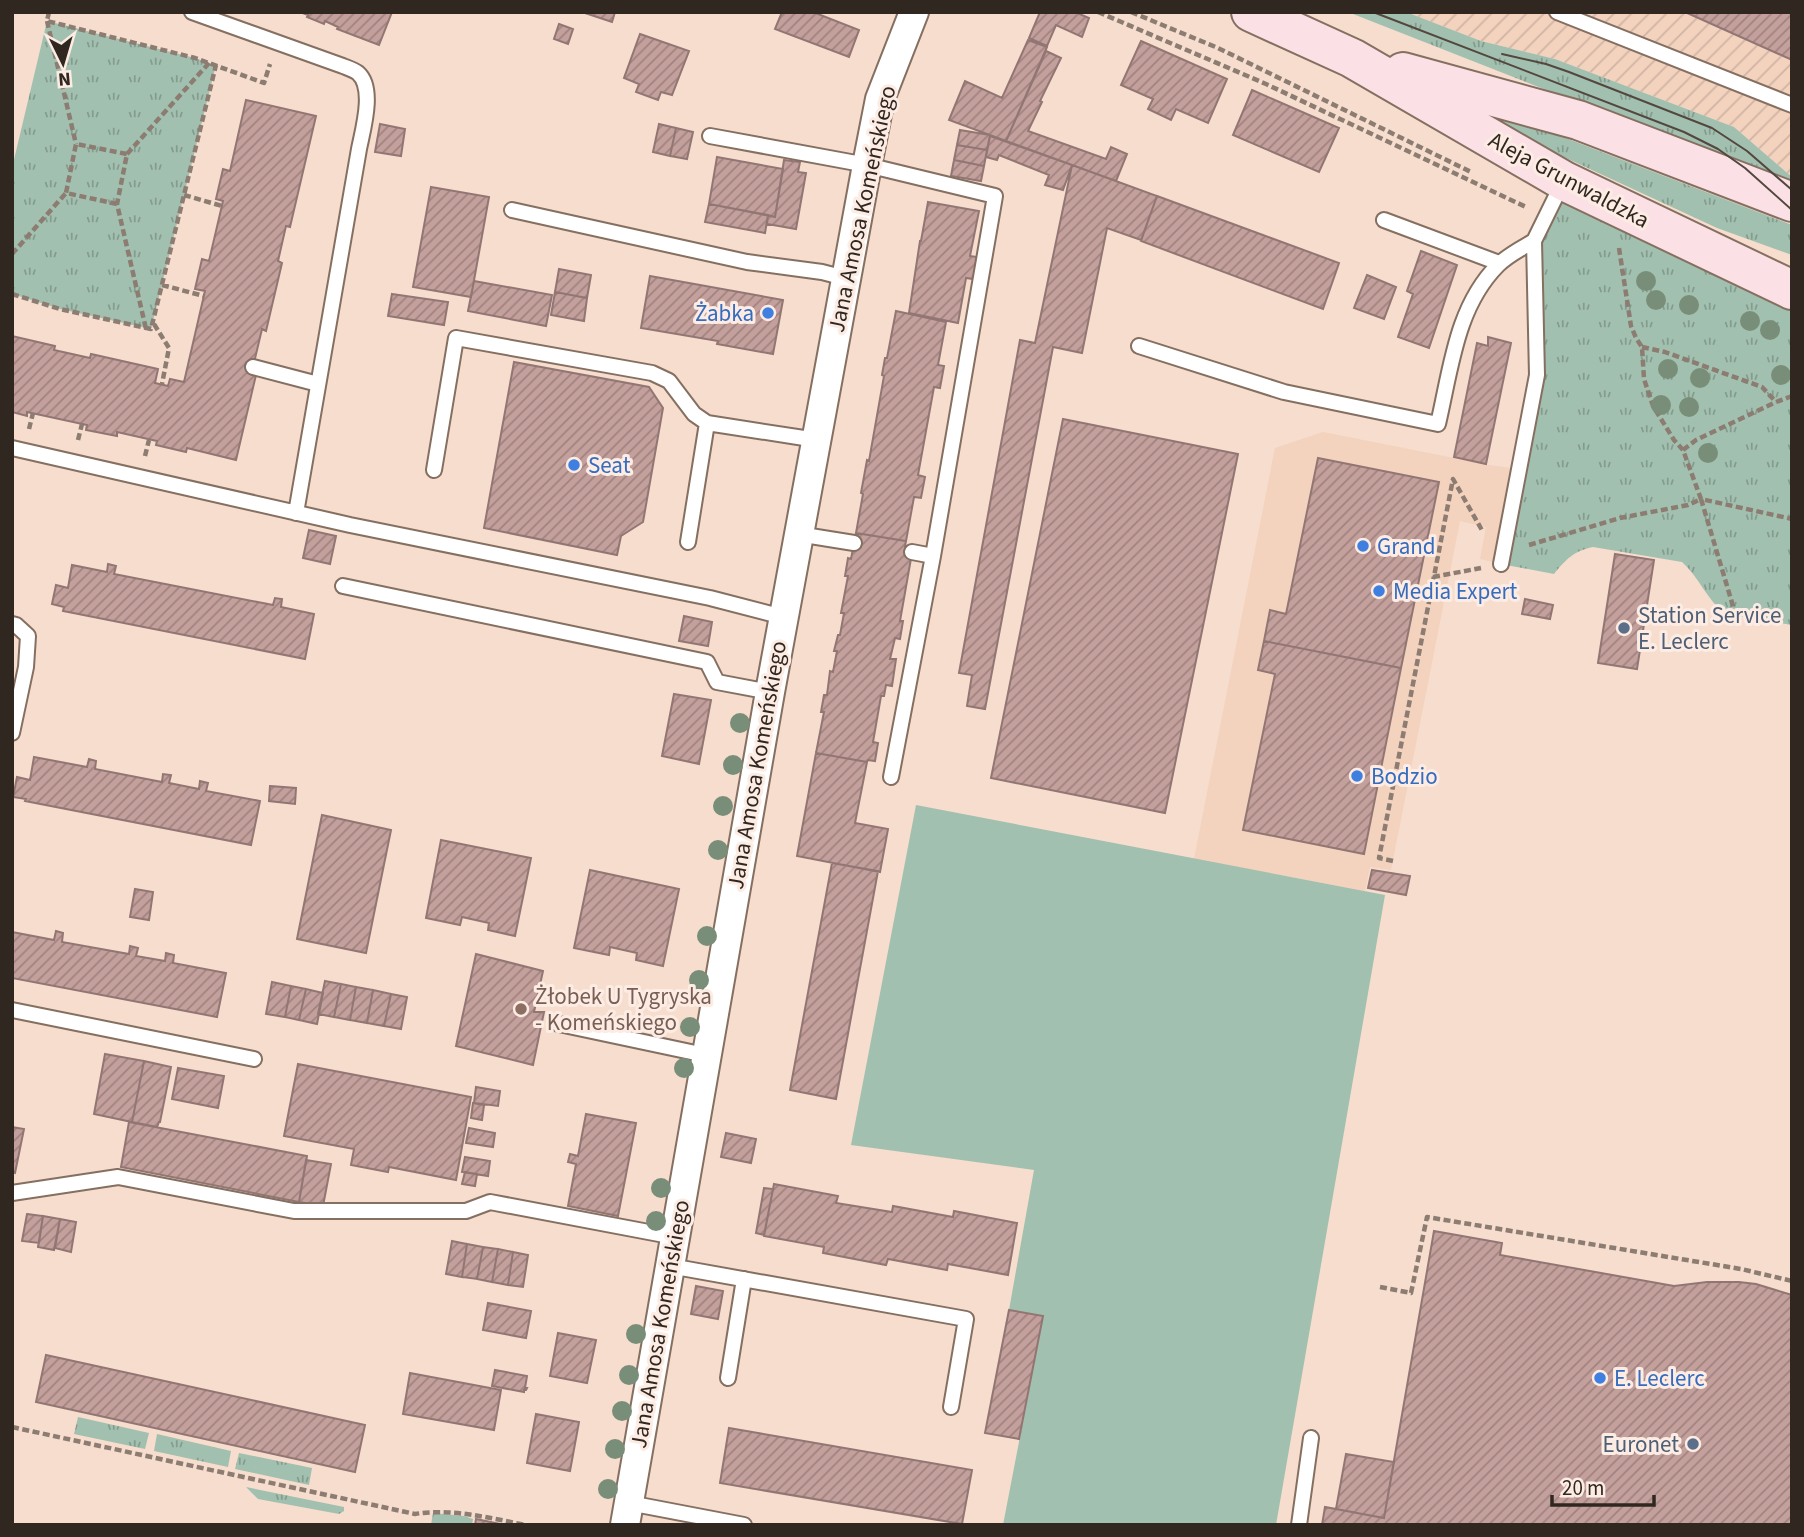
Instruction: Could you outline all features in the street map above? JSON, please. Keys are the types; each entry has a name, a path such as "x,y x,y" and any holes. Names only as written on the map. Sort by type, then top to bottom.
{"main road":[{"name":"Aleja Grunwaldzka","path":"1251,12 1352,58 1564,181 1792,290"},
{"name":"Aleja Grunwaldzka","path":"1352,58 1577,120 1792,202"}],"street":[{"name":"Jana Amosa Komeńskiego","path":"627,1514 705,1055 845,278 880,99 914,12"}],"lane":[{"path":"192,12 357,72 365,81 367,92 361,140 296,513"},
{"path":"1557,12 1792,106"},
{"path":"710,136 867,164 995,196 933,556 891,777"},
{"path":"1500,564 1537,375 1534,241 1564,181"},
{"path":"512,210 747,262 822,272 845,278"},
{"path":"1384,220 1499,263"},
{"path":"1139,346 1284,392 1438,424 1460,325 1476,292 1499,263 1534,241"},
{"path":"434,470 456,338 652,373 669,381 694,414 707,423 817,440"},
{"path":"253,368 318,384"},
{"path":"688,542 707,423"},
{"path":"12,448 296,513 710,598 783,617"},
{"path":"798,534 854,543"},
{"path":"912,552 933,556"},
{"path":"343,586 706,662 717,682 770,692"},
{"path":"12,624 28,636 26,667 12,733"},
{"path":"12,1010 254,1059"},
{"path":"559,1024 705,1055"},
{"path":"12,1193 118,1177 294,1211 466,1211 490,1202 675,1237"},
{"path":"670,1266 966,1319 951,1408"},
{"path":"728,1378 744,1279"},
{"path":"1299,1525 1311,1438"},
{"path":"627,1514 744,1525"}],"path":[{"path":"12,254 66,193 76,144 47,21 49,12"},
{"path":"1098,12 1266,84 1500,196"},
{"path":"47,21 195,58 264,83 277,42"},
{"path":"146,329 117,204 127,154 209,63"},
{"path":"12,294 60,309 151,329 216,65"},
{"path":"76,144 127,154"},
{"path":"66,193 117,204"},
{"path":"184,195 222,206"},
{"path":"1619,248 1631,326 1642,347 1644,379 1653,405 1683,450 1736,616"},
{"path":"162,285 204,296"},
{"path":"153,323 169,348 162,384"},
{"path":"1642,347 1665,352 1762,387 1776,402"},
{"path":"1683,450 1696,440 1792,396"},
{"path":"20,429 29,431 33,413"},
{"path":"66,439 78,442 82,424"},
{"path":"145,458 149,440"},
{"path":"1393,861 1379,859 1453,479 1500,564"},
{"path":"1433,577 1500,564 1524,547 1620,518 1688,505 1700,499 1792,519"},
{"path":"1380,1287 1411,1293 1427,1217 1741,1269 1792,1280"},
{"path":"12,1427 415,1514 435,1511 458,1513 526,1525"}],"shaded area":[{"path":"1406,12 1792,12 1792,177 1734,127 1555,59 1481,41"},
{"path":"1323,432 1519,469 1501,564 1480,559 1486,527 1460,521 1391,870 1370,867 1365,891 1194,859 1275,448"}],"green space":[{"path":"1348,12 1406,12 1481,41 1555,59 1734,127 1792,177 1792,185 1719,158"},
{"path":"47,21 216,65 151,329 60,309 12,294 12,168"},
{"path":"1430,86 1792,225 1792,255 1717,228 1493,124"},
{"path":"1557,195 1792,307 1792,625 1725,614 1682,562 1593,547 1571,556 1554,574 1501,564 1537,375 1534,241"},
{"path":"916,805 1385,895 1276,1525 1003,1525 1043,1317 1009,1310 1034,1170 851,1145"},
{"path":"78,1417 149,1433 145,1449 74,1434"},
{"path":"157,1434 231,1451 228,1467 154,1451"},
{"path":"239,1453 312,1468 309,1485 235,1469"},
{"path":"246,1487 344,1507 344,1511 339,1514 258,1499"},
{"path":"433,1513 464,1516 473,1519 472,1525 431,1525"}],"building":[{"path":"300,12 392,12 379,45"},
{"path":"582,12 615,12 612,22"},
{"path":"782,12 813,12 859,30 849,57 775,29"},
{"path":"1040,12 1075,12 1089,18 1082,37 1056,25 1047,46 1029,38"},
{"path":"1685,12 1792,12 1792,60"},
{"path":"559,24 573,29 568,44 554,39"},
{"path":"640,34 689,51 672,95 661,92 658,100 636,92 639,84 624,78"},
{"path":"1028,40 1047,47 1006,141 949,120 965,81 1002,98"},
{"path":"1141,41 1227,79 1208,123 1176,109 1171,120 1148,109 1153,99 1121,85"},
{"path":"1046,51 1061,58 1028,131 1106,159 1111,147 1127,154 1116,181 1006,141"},
{"path":"1252,90 1339,128 1319,172 1233,135"},
{"path":"246,100 316,116 290,227 286,226 278,261 282,263 266,331 262,329 253,367 252,374 256,375 236,460 187,448 186,452 156,445 157,441 117,432 117,436 86,430 87,425 27,412 27,416 12,412 12,336 55,346 54,350 90,358 91,354 158,369 155,383 168,386 170,379 184,382 205,291 195,289 202,259 209,261 223,201 216,199 223,169 230,171"},
{"path":"380,124 405,129 401,156 375,152"},
{"path":"659,124 676,128 670,156 653,152"},
{"path":"676,128 693,132 687,159 670,156"},
{"path":"960,130 990,135 987,150 957,145"},
{"path":"990,136 1072,165 1063,190 1045,185 1049,175 999,155 997,160 986,157"},
{"path":"957,145 987,150 984,166 954,160"},
{"path":"717,157 783,169 775,217 709,204"},
{"path":"784,160 800,162 798,172 806,173 796,229 767,224 768,215 775,217"},
{"path":"954,160 984,166 981,181 951,176"},
{"path":"1072,165 1157,196 1141,240 1107,228 1082,353 1053,347 985,709 967,706 972,675 959,673 1020,340 1035,343"},
{"path":"431,187 489,197 471,297 413,287"},
{"path":"1157,196 1339,263 1323,309 1141,241"},
{"path":"928,202 979,211 970,256 977,257 973,279 966,278 958,323 909,313"},
{"path":"709,204 768,215 765,233 705,222"},
{"path":"1421,251 1457,265 1429,348 1398,337 1413,294 1407,291"},
{"path":"559,269 591,275 587,298 555,292"},
{"path":"1367,275 1396,287 1384,319 1354,308"},
{"path":"650,276 783,300 773,354 717,344 718,341 641,328"},
{"path":"474,281 552,295 546,326 468,311"},
{"path":"555,292 587,298 584,321 551,315"},
{"path":"392,294 448,302 444,325 388,316"},
{"path":"896,311 946,322 938,365 944,366 940,388 934,387 918,475 925,477 921,498 914,497 906,541 856,533 885,358"},
{"path":"1488,337 1511,343 1486,464 1454,457 1477,343 1488,346"},
{"name":"Seat","path":"514,362 649,387 663,408 643,522 621,536 617,555 484,528"},
{"path":"1063,419 1238,454 1165,813 991,778"},
{"name":"Grand","path":"1318,458 1439,482 1401,668 1264,641 1270,610 1286,614"},
{"path":"309,530 336,536 330,564 303,558"},
{"path":"856,533 906,541 905,546 913,547 900,621 903,621 900,639 895,638 890,659 896,659 892,686 886,685 884,696 881,696 873,742 878,743 875,761 867,762 816,753 824,712 821,712 824,695 827,695 830,671 833,672 837,651 834,651 844,613 841,613 848,576 845,576 848,558 851,559"},
{"name":"Station Service E. Leclerc","path":"1615,554 1654,560 1637,669 1598,663"},
{"path":"108,564 116,566 114,574 273,605 275,598 282,599 281,607 314,614 305,659 63,611 64,607 52,604 56,585 68,588 72,565 107,572"},
{"path":"1525,599 1553,605 1550,619 1522,614"},
{"path":"684,616 712,622 708,646 679,641"},
{"path":"1264,641 1401,668 1364,854 1243,830 1275,674 1258,670"},
{"path":"674,694 711,700 699,764 662,756"},
{"path":"816,753 867,762 855,823 888,829 880,872 797,856"},
{"path":"34,757 87,767 89,759 96,761 95,769 162,782 163,774 171,775 169,783 199,789 200,781 208,783 206,791 260,801 251,845 13,797 17,777 30,780"},
{"path":"270,786 296,788 295,804 269,801"},
{"path":"322,815 391,830 366,953 297,939"},
{"path":"441,840 531,858 515,936 488,930 489,923 462,917 460,925 426,918"},
{"path":"832,863 878,871 836,1099 790,1090"},
{"path":"590,870 679,889 663,966 636,960 637,953 610,947 609,955 574,948"},
{"path":"1372,870 1410,876 1406,895 1368,888"},
{"path":"135,889 153,892 149,920 130,917"},
{"path":"56,931 63,933 62,942 129,954 130,946 138,948 136,956 165,961 166,953 174,955 173,963 226,973 217,1017 12,978 12,932 54,940"},
{"path":"476,954 543,971 534,1012 544,1012 533,1065 456,1046"},
{"path":"325,981 341,984 334,1017 318,1014"},
{"path":"272,982 291,986 285,1017 266,1014"},
{"path":"341,984 356,987 350,1020 334,1017"},
{"path":"291,986 306,989 299,1020 285,1017"},
{"path":"356,987 373,990 367,1023 350,1020"},
{"path":"306,989 323,993 317,1024 299,1020"},
{"path":"373,990 391,994 384,1026 367,1023"},
{"path":"391,994 407,997 401,1029 384,1026"},
{"path":"105,1054 144,1061 132,1122 94,1114"},
{"path":"144,1061 171,1067 157,1127 132,1122"},
{"path":"298,1064 471,1097 456,1180 389,1167 388,1172 351,1165 354,1149 284,1136"},
{"path":"178,1068 224,1076 218,1108 172,1099"},
{"path":"476,1087 500,1091 498,1106 474,1103"},
{"path":"473,1103 484,1105 482,1120 471,1118"},
{"path":"586,1114 636,1123 618,1216 568,1206 576,1164 568,1162 570,1154 578,1156"},
{"path":"129,1122 307,1156 299,1202 121,1167"},
{"path":"12,1127 24,1129 15,1173 12,1172"},
{"path":"469,1128 495,1133 493,1147 466,1143"},
{"path":"726,1133 756,1139 751,1163 721,1157"},
{"path":"465,1157 490,1161 488,1176 462,1172"},
{"path":"306,1160 331,1164 323,1206 299,1202"},
{"path":"465,1172 477,1174 475,1186 462,1184"},
{"path":"774,1184 838,1196 836,1203 892,1212 893,1206 953,1217 954,1211 1017,1223 1008,1275 948,1264 947,1270 888,1259 886,1265 823,1253 824,1247 764,1236"},
{"path":"764,1188 773,1189 764,1235 756,1233"},
{"path":"27,1214 43,1216 39,1243 22,1241"},
{"path":"43,1216 60,1219 54,1250 38,1247"},
{"path":"60,1219 76,1222 71,1252 55,1248"},
{"name":"E. Leclerc","path":"1434,1231 1502,1243 1500,1255 1674,1286 1739,1282 1756,1284 1792,1295 1792,1525 1322,1525 1325,1507 1384,1518"},
{"path":"452,1241 467,1244 462,1277 446,1274"},
{"path":"467,1244 483,1247 477,1279 462,1277"},
{"path":"483,1247 498,1249 492,1282 477,1279"},
{"path":"498,1249 513,1252 508,1285 492,1282"},
{"path":"513,1252 528,1255 523,1287 508,1285"},
{"path":"696,1286 723,1291 718,1319 691,1314"},
{"path":"488,1303 531,1311 526,1338 483,1330"},
{"path":"1009,1310 1043,1316 1019,1439 985,1433"},
{"path":"558,1333 596,1340 587,1383 550,1376"},
{"path":"46,1355 365,1425 355,1472 36,1402"},
{"path":"495,1370 527,1376 526,1390 524,1392 492,1386"},
{"path":"410,1373 501,1390 494,1430 403,1414"},
{"path":"536,1414 579,1422 570,1471 527,1463"},
{"path":"729,1428 972,1470 962,1524 720,1483"},
{"path":"1346,1454 1394,1462 1384,1518 1336,1509"},
{"path":"476,1519 505,1525 475,1525"}],"tram line":[{"path":"1373,12 1684,132 1718,149 1745,168 1792,210"},
{"path":"1502,54 1569,72 1712,128 1747,151 1792,190"}],"place":[{"name":"Żabka","path":"768,313"},
{"name":"Seat","path":"574,465"},
{"name":"Grand","path":"1363,546"},
{"name":"Media Expert","path":"1379,591"},
{"name":"Station Service E. Leclerc","path":"1624,628"},
{"name":"Bodzio","path":"1357,776"},
{"name":"Żłobek U Tygryska - Komeńskiego","path":"521,1009"},
{"name":"E. Leclerc","path":"1600,1378"},
{"name":"Euronet","path":"1693,1444"}]}
